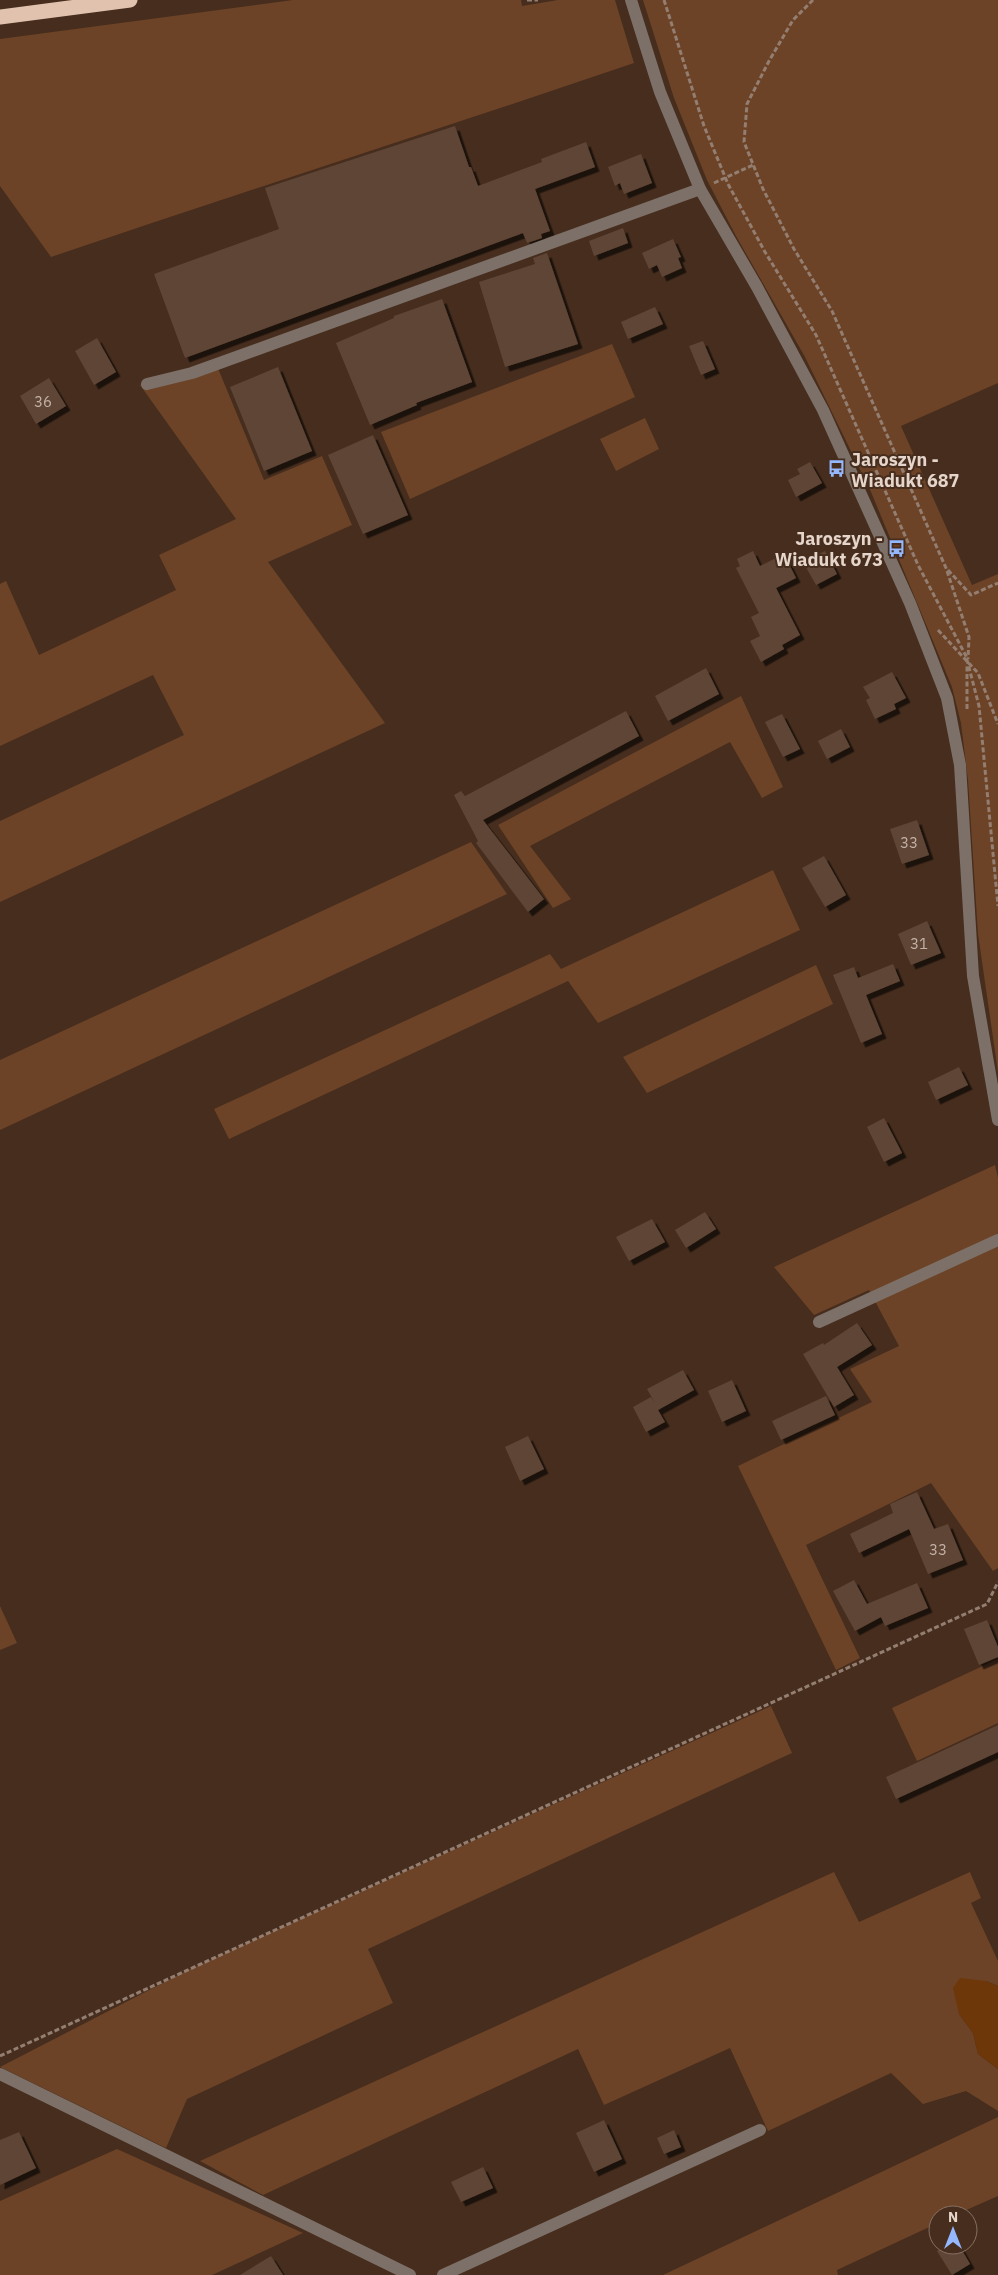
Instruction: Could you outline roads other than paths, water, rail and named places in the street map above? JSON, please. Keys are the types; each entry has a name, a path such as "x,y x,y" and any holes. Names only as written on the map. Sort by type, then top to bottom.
{"highway":[{"path":"0,17 130,0"}],"street":[{"path":"631,0 660,92 700,189 757,287 822,410 910,603 947,698 960,765 974,976 998,1120"},
{"path":"148,384 192,373 700,189"},
{"path":"819,1322 998,1240"},
{"path":"0,2074 410,2275"},
{"path":"443,2275 760,2130"}],"place":[{"name":"Jaroszyn - Wiadukt 687","path":"837,469"},
{"name":"Jaroszyn - Wiadukt 673","path":"897,548"}]}
